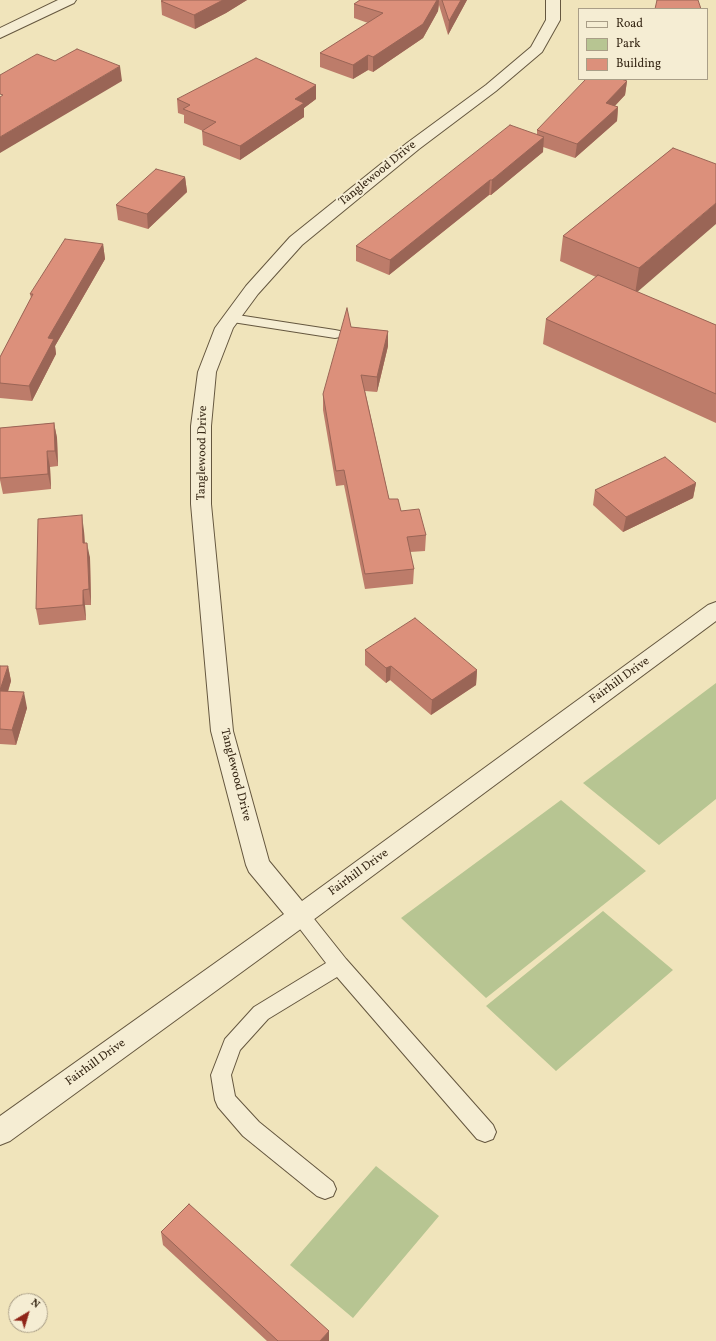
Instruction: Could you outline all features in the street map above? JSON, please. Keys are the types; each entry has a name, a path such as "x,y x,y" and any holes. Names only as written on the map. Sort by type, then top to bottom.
{"street":[{"path":"0,34 69,0"},
{"name":"Tanglewood Drive","path":"300,916 258,865 222,730 201,504 201,426 207,372 224,328 252,290 296,241 413,146 491,88 536,49 553,20 553,0"},
{"name":"Fairhill Drive","path":"0,1132 300,916 716,610"}],"lane":[{"path":"231,318 335,334"},
{"path":"300,916 339,965 485,1132"},
{"path":"325,1189 251,1128 225,1100 220,1075 232,1045 261,1013 339,965"}],"green space":[{"path":"716,683 716,799 659,845 583,783"},
{"path":"561,800 646,871 486,998 401,918"},
{"path":"603,911 673,970 556,1071 486,1006"},
{"path":"376,1166 439,1216 353,1318 290,1265"}],"building":[{"path":"223,0 194,15 161,1"},
{"path":"360,0 437,0 423,24 373,57 368,55 353,65 320,53 383,13 354,4"},
{"path":"442,0 461,0 449,21"},
{"path":"657,0 698,0 701,8 655,8"},
{"path":"77,49 120,66 0,137 0,97 3,95 0,94 0,75 37,54 55,61"},
{"path":"256,58 316,85 295,99 304,103 240,146 202,131 216,122 183,109 190,105 177,99"},
{"path":"585,80 627,81 606,103 618,107 577,144 537,130"},
{"path":"510,125 544,137 390,260 356,246"},
{"path":"673,148 716,164 716,203 639,268 563,236"},
{"path":"156,169 185,177 147,214 116,205"},
{"path":"65,239 103,244 48,338 54,339 29,386 0,383 0,357 33,294 30,294"},
{"path":"598,275 716,325 716,394 546,319"},
{"path":"347,308 351,327 388,331 377,377 361,375 389,499 398,499 401,511 419,509 426,535 407,537 414,569 365,574 344,470 336,471 323,394"},
{"path":"54,423 55,451 47,451 48,474 0,478 0,428"},
{"path":"665,457 696,483 626,517 595,490"},
{"path":"82,515 83,543 87,543 89,589 83,590 83,605 36,609 38,519"},
{"path":"415,618 477,670 432,700 391,666 386,668 365,650"},
{"path":"0,666 8,666 0,690"},
{"path":"0,691 24,692 12,730 0,729"},
{"path":"189,1204 329,1331 320,1341 278,1341 161,1232"}]}
